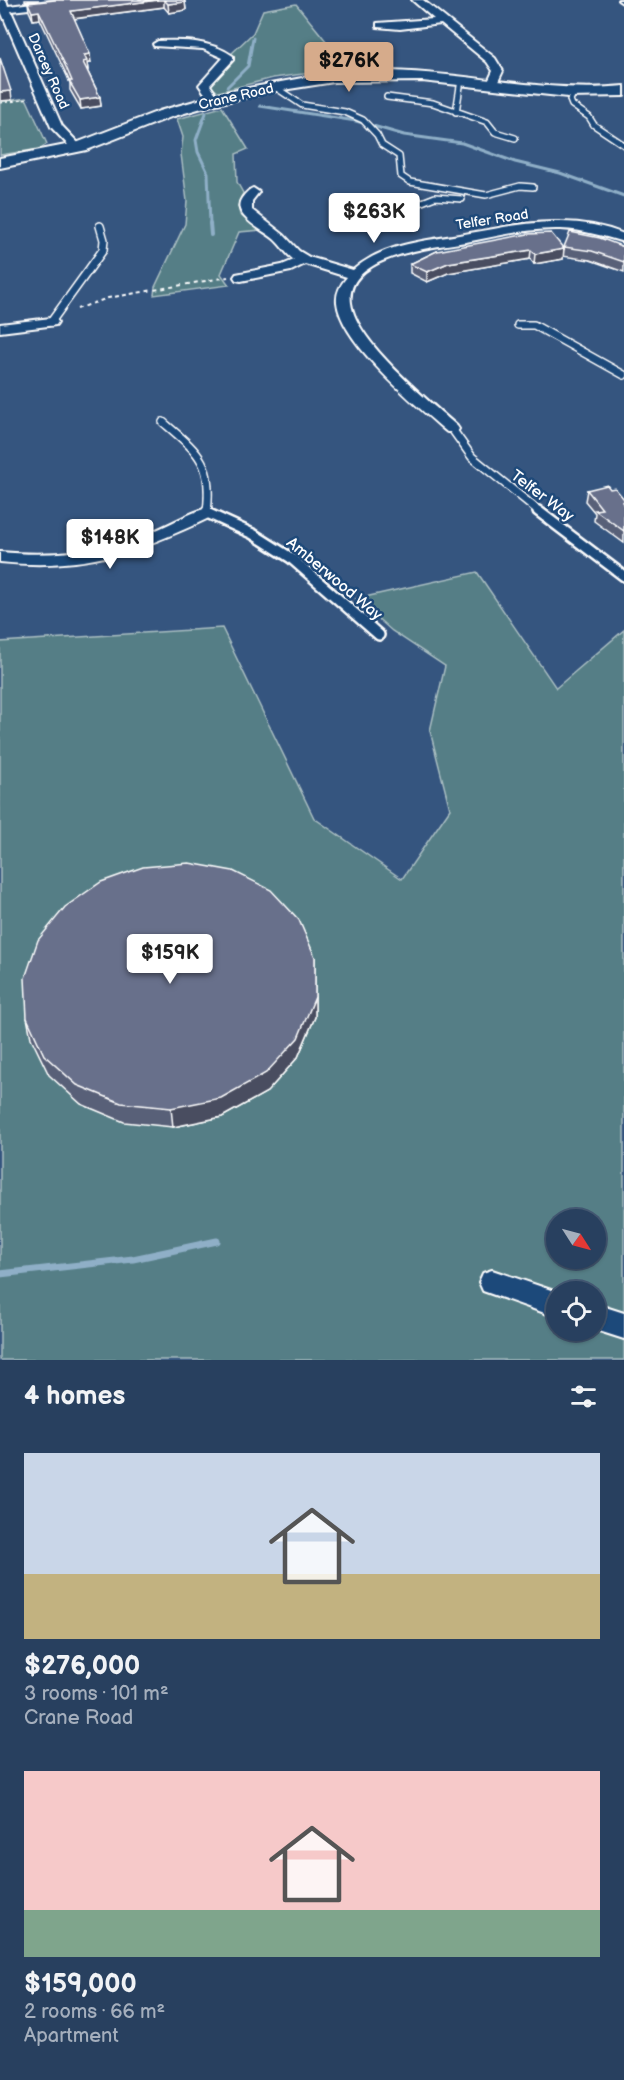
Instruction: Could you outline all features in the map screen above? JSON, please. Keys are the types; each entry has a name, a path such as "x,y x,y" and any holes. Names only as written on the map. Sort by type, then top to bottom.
{"street":[{"path":"4,4 82,0"},
{"path":"417,0 496,66 498,71 492,84"},
{"name":"Darcey Road","path":"4,4 60,133 77,148"},
{"path":"381,25 400,26 442,21"},
{"path":"158,44 208,48 220,51 229,58 204,84 215,100"},
{"name":"Crane Road","path":"0,163 77,148 167,113 215,100 275,87 367,76 461,80 573,94 624,91"},
{"path":"253,192 246,201 246,210 252,218 280,238 294,254 304,260 355,275 346,288 343,302 349,318 383,365 452,429"},
{"name":"Telfer Road","path":"355,275 371,262 400,249 511,230 575,226 624,237"},
{"path":"242,277 286,268 304,260"},
{"path":"0,328 51,322"},
{"path":"0,557 34,560 100,555 158,537 207,513"},
{"path":"492,1282 546,1301"},
{"path":"606,1320 624,1326"}],"lane":[{"path":"456,112 460,104 458,88 461,80"},
{"path":"275,87 302,105 345,112 365,123 377,135 382,145 399,156 401,176 404,179 417,184 435,185 486,195 520,186 533,187"},
{"path":"573,94 570,100 572,105 589,117 594,125 624,145"},
{"path":"387,97 422,100 487,123 495,132 515,138"},
{"path":"435,185 433,189 435,197"},
{"path":"388,208 412,206 435,197 462,199"},
{"path":"51,322 103,250 104,240 100,226"},
{"path":"534,325 537,313"},
{"path":"518,325 534,325 624,375"},
{"path":"163,422 193,450 209,473 210,493 207,513"},
{"name":"Telfer Way","path":"452,429 472,458 494,477 624,576"},
{"name":"Amberwood Way","path":"207,513 253,534 291,558 379,635"}],"path":[{"path":"0,103 43,98"},
{"path":"60,310 77,309 108,298 242,277"}],"green space":[{"path":"296,4 348,68 273,78 218,92 209,85 230,55 253,33 263,10"},
{"path":"26,98 47,144 39,149 0,155 0,102"},
{"path":"222,107 248,149 236,154 237,182 243,193 238,206 240,215 262,230 239,232 221,274 229,285 154,295 155,287 185,224 187,201 181,154 183,137 177,119"},
{"path":"477,572 556,688 624,630 624,1360 0,1360 0,642 222,628 314,818 402,879 450,809 430,731 445,666 392,631 356,599"}],"building":[{"path":"55,0 158,0 71,11 90,54 84,55 87,61 83,62 100,97 80,100 69,81 72,81 39,11 32,12 28,3"},
{"path":"164,0 184,0 185,2 168,4"},
{"path":"0,58 11,91 0,92"},
{"path":"570,232 600,238 624,247 624,262 592,251 564,247"},
{"path":"551,233 564,249 535,254 531,250 448,263 427,272 410,264 437,251 528,234"},
{"path":"607,485 610,489 615,488 624,499 624,531 595,510 602,509 587,490"},
{"path":"189,863 233,871 271,890 299,920 315,957 315,997 298,1038 266,1073 221,1098 171,1108 121,1103 77,1085 44,1055 27,1018 25,978 38,940 65,907 101,882 143,867"}],"waterway":[{"path":"227,87 248,66 253,38"},
{"path":"260,106 356,121 404,135 462,143 515,162 560,173 624,196"},
{"path":"206,113 196,140 198,152 208,173 210,224"},
{"path":"210,223 211,235"},
{"path":"0,1274 133,1259 217,1241"}]}
